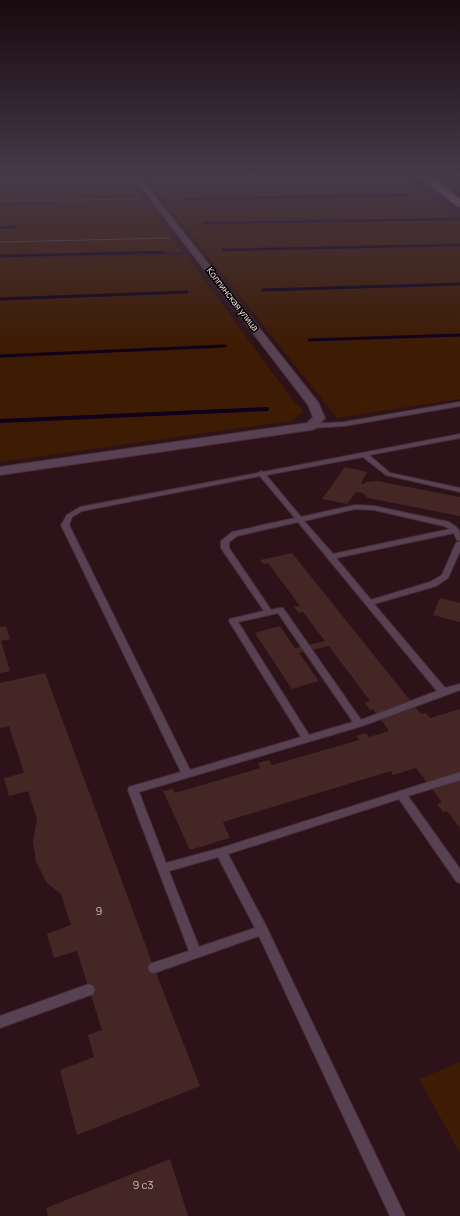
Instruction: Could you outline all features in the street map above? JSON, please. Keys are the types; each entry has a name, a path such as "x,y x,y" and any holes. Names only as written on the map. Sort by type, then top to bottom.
{"street":[{"name":"Колпинская улица","path":"179,232 314,404 319,418 311,426"},
{"path":"0,472 311,426"}],"lane":[{"path":"311,426 344,424 460,404"},
{"path":"187,774 65,526 69,516 80,509 261,473 365,455 460,436"},
{"path":"365,455 388,474 460,490"},
{"path":"261,473 443,692"},
{"path":"269,612 225,548 225,541 235,534 355,507 374,508 446,524 456,530 460,538"},
{"path":"331,557 456,530"},
{"path":"369,603 433,584 445,576 460,544"},
{"path":"307,739 233,621 280,610 359,724"},
{"path":"196,954 133,790 359,724 460,687"},
{"path":"164,868 222,852 460,776"},
{"path":"401,795 460,878"},
{"path":"222,852 262,930 398,1216"},
{"path":"154,968 262,930"},
{"path":"0,1022 89,990"}],"path":[{"path":"0,242 170,238"}],"shaded area":[{"path":"0,232 168,232 181,252 0,255"},
{"path":"189,232 460,232 460,399 337,418"},
{"path":"186,255 292,399 304,411 292,421 0,462 0,258"},
{"path":"460,1062 460,1153 419,1079"}],"building":[{"path":"345,467 367,472 361,483 364,484 366,482 377,481 460,497 460,516 368,498 363,493 356,492 347,504 322,499"},
{"path":"292,553 421,714 426,713 430,718 460,709 460,828 447,811 443,812 437,804 442,802 416,768 393,775 391,771 223,822 230,838 190,850 163,791 173,789 175,793 260,768 258,763 269,760 272,765 359,740 356,736 366,733 369,737 389,731 373,709 370,710 365,703 370,701 329,646 299,653 319,681 292,689 255,633 280,626 295,648 325,641 303,612 299,613 294,607 300,606 268,563 263,564 260,560"},
{"path":"440,598 460,603 460,622 433,615"},
{"path":"6,626 10,639 1,641 10,671 0,673 0,627"},
{"path":"45,673 154,968 200,1086 77,1135 60,1070 94,1057 88,1035 102,1030 77,951 54,958 47,934 71,925 61,894 47,883 36,862 33,842 37,819 28,791 9,796 4,778 24,773 9,726 0,728 0,683"},
{"path":"170,1159 188,1216 48,1216 46,1208"}],"waterway":[{"path":"223,250 460,245"},
{"path":"0,256 163,252"},
{"path":"263,290 460,284"},
{"path":"0,299 187,292"},
{"path":"309,340 460,335"},
{"path":"0,356 225,346"},
{"path":"0,421 267,409"}]}
